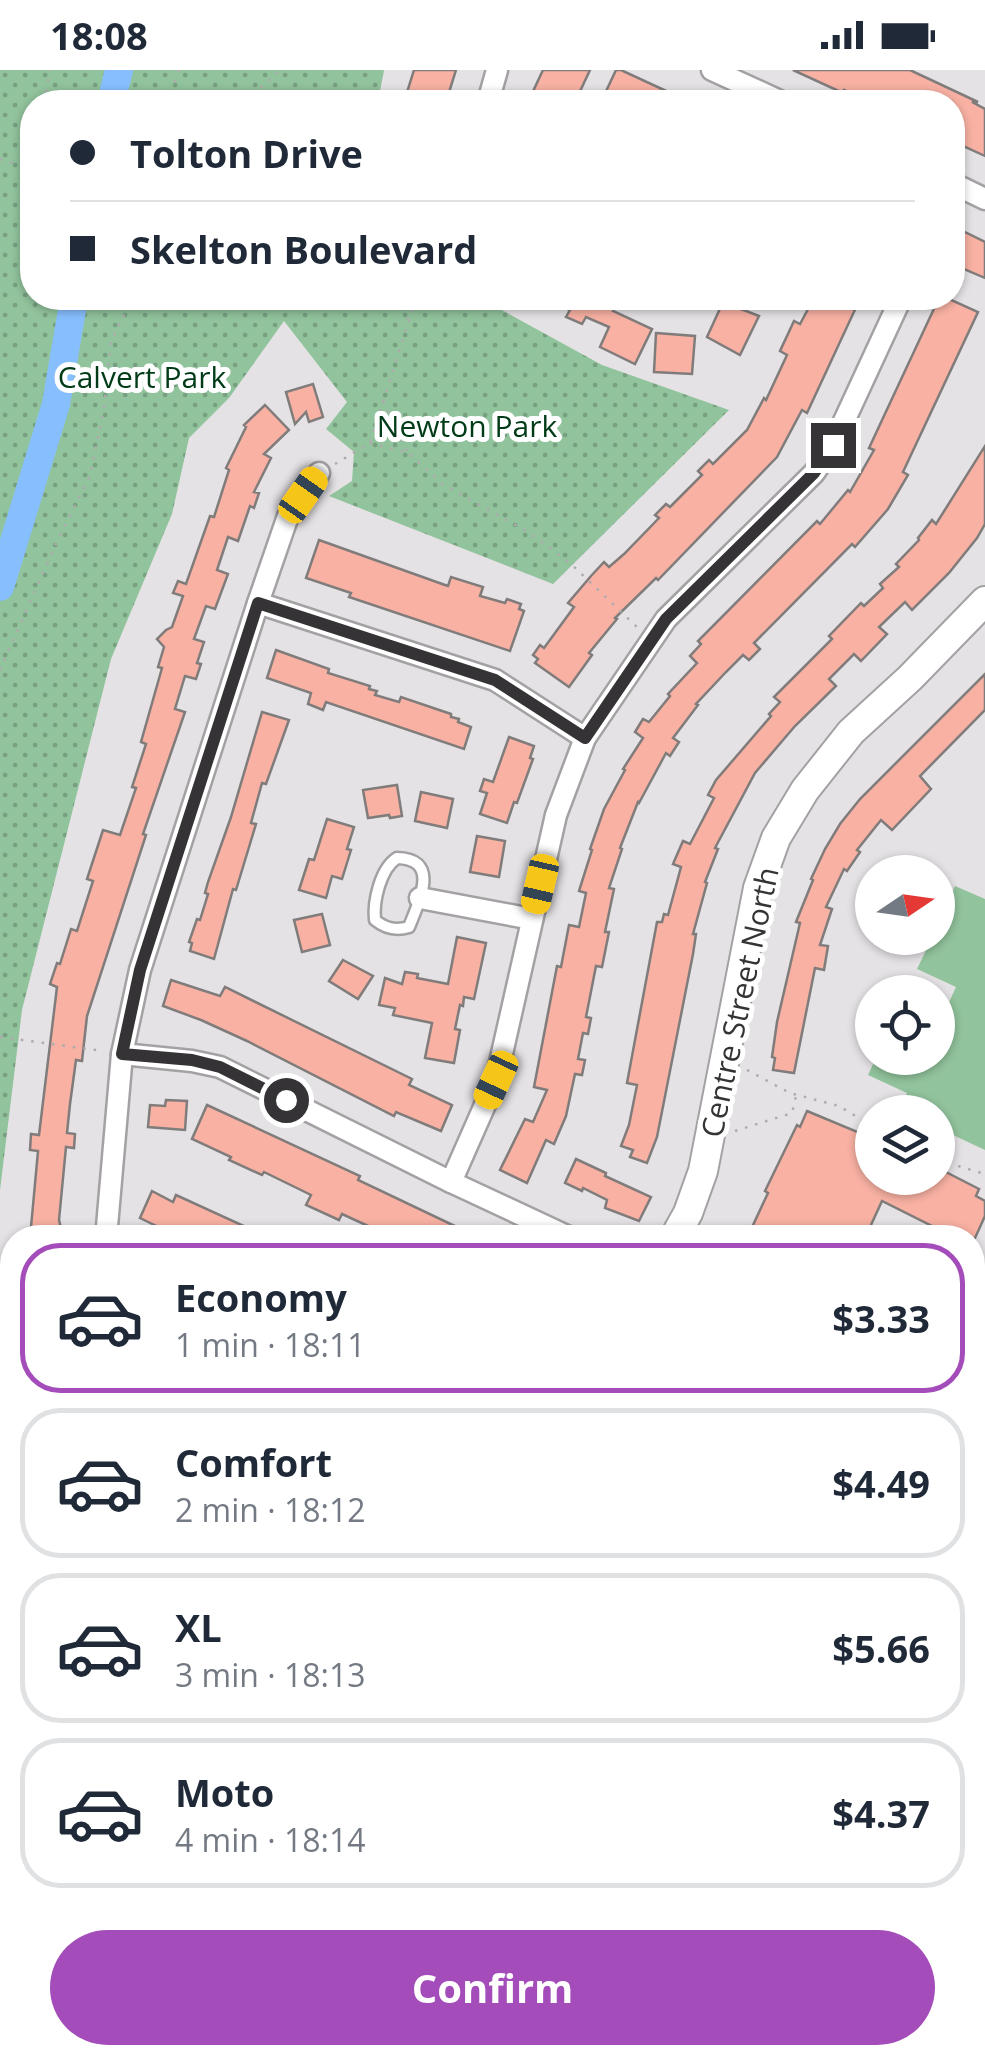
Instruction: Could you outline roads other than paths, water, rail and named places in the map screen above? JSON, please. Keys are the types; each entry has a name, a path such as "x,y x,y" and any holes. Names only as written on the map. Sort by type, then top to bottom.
{"street":[{"path":"712,70 756,90"},
{"path":"450,1182 496,1080 556,815 585,738 666,619 814,473 833,445 895,310"},
{"path":"107,1225 122,1054 140,970 288,516 318,473"},
{"name":"Centre Street North","path":"681,1225 703,1171 758,888 776,838 805,790 851,732 985,600"},
{"path":"258,603 495,680 585,738"},
{"path":"420,898 532,920"},
{"path":"122,1054 192,1060 220,1067 543,1225"}],"lane":[{"path":"396,858 408,858 419,864 424,873 420,898 409,927 398,930 375,920 373,906 388,864 396,858"}],"waterway":[{"path":"114,90 119,70"},
{"path":"0,587 56,404 72,310"}],"park label":[{"name":"Calvert Park","path":"142,376"},
{"name":"Newton Park","path":"467,425"}]}
